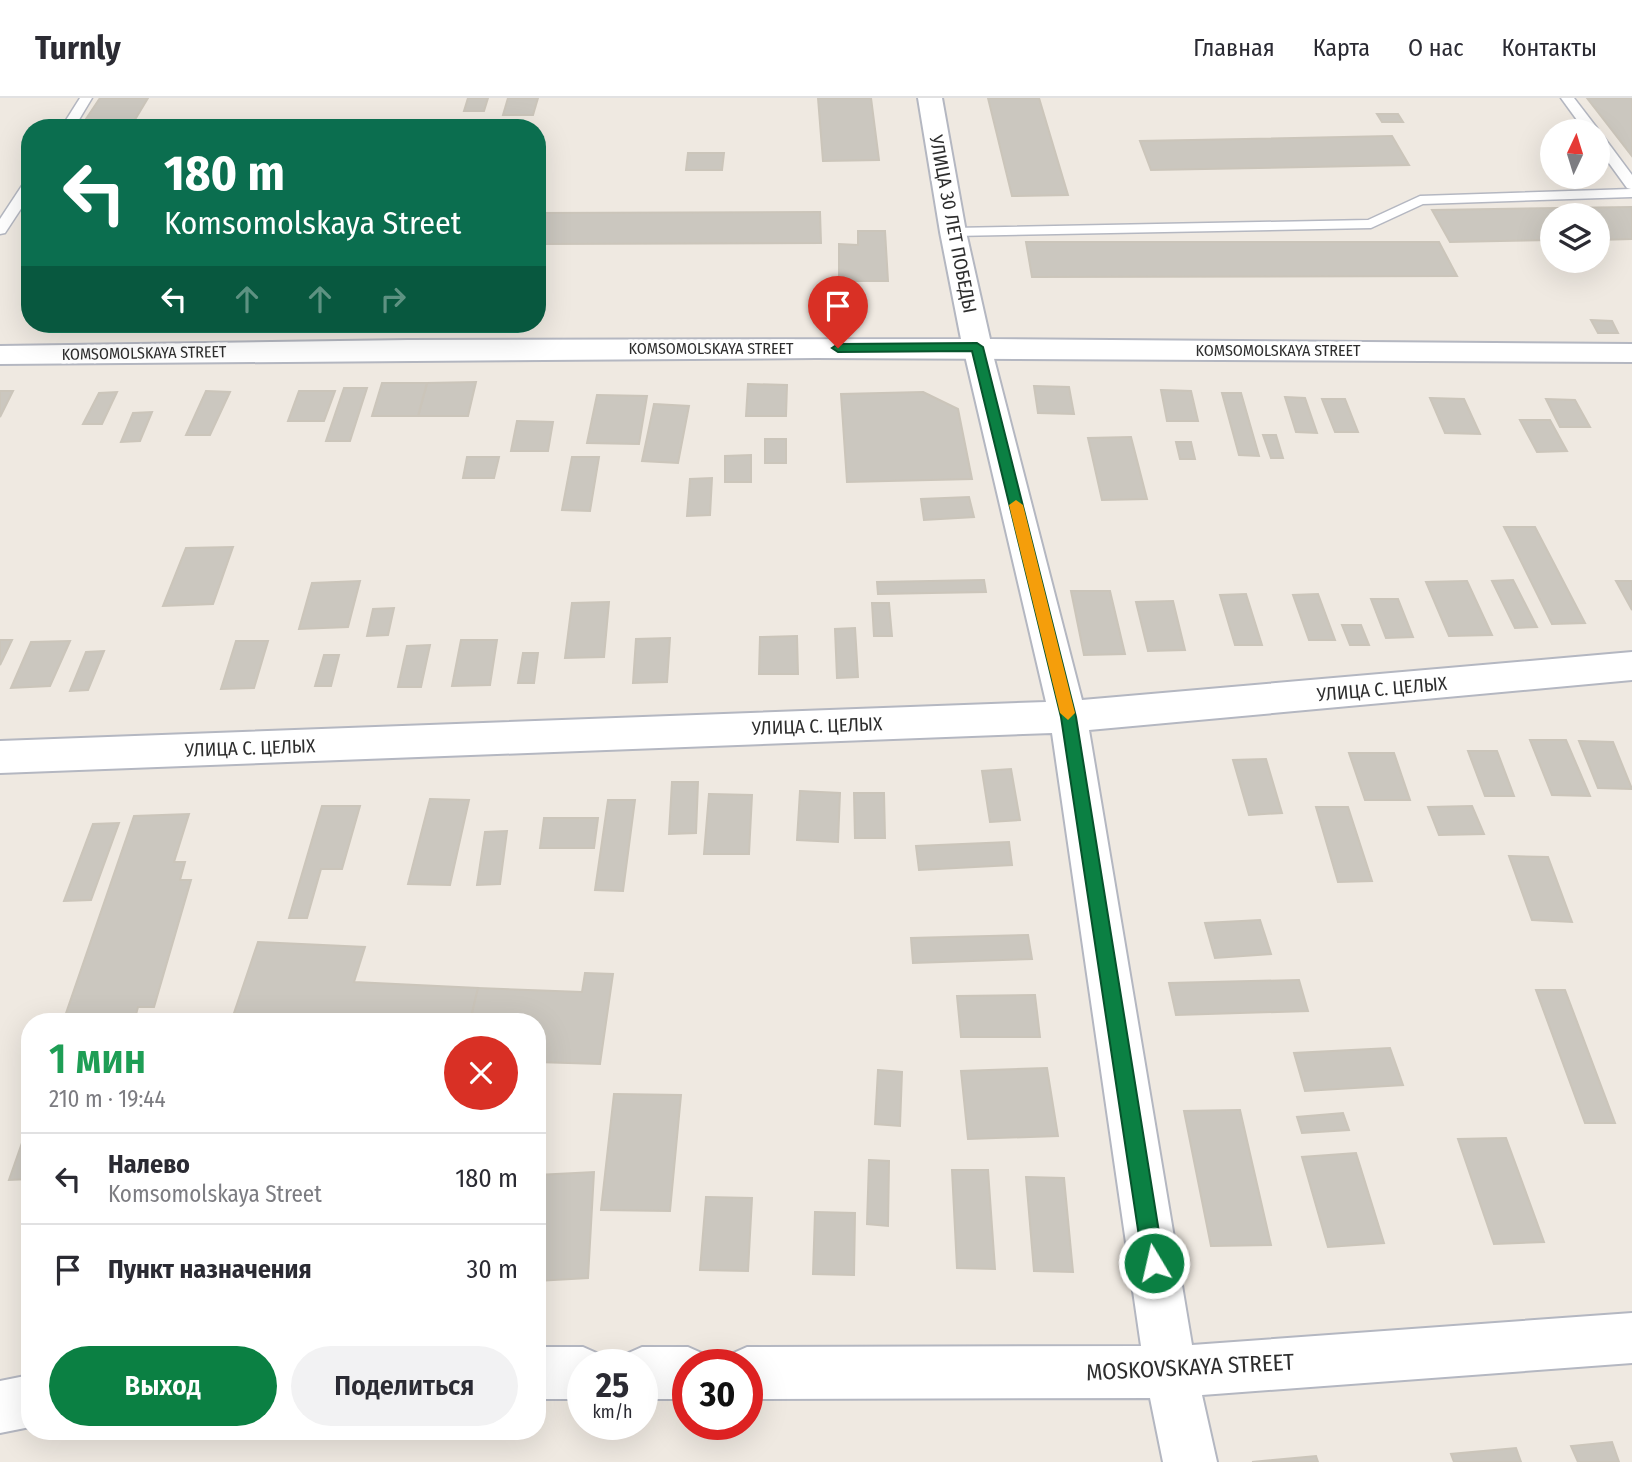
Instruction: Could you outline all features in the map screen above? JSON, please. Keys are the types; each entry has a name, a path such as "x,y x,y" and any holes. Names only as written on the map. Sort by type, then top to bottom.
{"street":[{"name":"УЛИЦА 30 ЛЕТ ПОБЕДЫ","path":"930,98 953,232 977,347 1068,717 1171,1372 1190,1462"},
{"name":"KOMSOMOLSKAYA STREET","path":"0,355 229,351 977,347 1632,353"},
{"name":"УЛИЦА С. ЦЕЛЫХ","path":"0,757 1068,717 1632,666"},
{"name":"MOSKOVSKAYA STREET","path":"763,1373 1171,1372 1632,1338"},
{"path":"546,1373 567,1373"},
{"path":"0,1407 21,1403"}],"lane":[{"path":"72,119 86,98"},
{"path":"1567,98 1583,119"},
{"path":"1610,155 1632,184"},
{"path":"953,232 1371,224 1419,200 1632,193"},
{"path":"0,230 21,198"}],"building":[{"path":"100,98 148,98 135,119 86,119"},
{"path":"468,98 488,98 484,111 464,111"},
{"path":"508,98 538,98 533,115 503,115"},
{"path":"818,98 871,98 879,160 823,161"},
{"path":"988,98 1039,98 1068,195 1012,196"},
{"path":"1587,98 1632,98 1632,156 1610,128 1610,119 1603,119"},
{"path":"1377,114 1398,114 1403,122 1382,122"},
{"path":"1392,136 1409,165 1151,170 1140,141"},
{"path":"688,153 724,153 722,170 686,170"},
{"path":"1610,207 1632,207 1632,239 1610,240"},
{"path":"1540,208 1540,240 1450,242 1432,210"},
{"path":"820,212 821,243 546,244 546,213"},
{"path":"858,231 885,231 888,281 839,281 839,244 858,245"},
{"path":"1026,242 1439,242 1457,276 1032,277"},
{"path":"1591,320 1612,321 1618,333 1598,333"},
{"path":"476,382 468,416 418,416 427,383"},
{"path":"382,383 427,383 418,416 372,416"},
{"path":"748,384 787,385 786,416 746,416"},
{"path":"1034,386 1069,387 1074,414 1038,413"},
{"path":"344,388 367,388 350,441 326,441"},
{"path":"1161,390 1191,391 1198,421 1167,421"},
{"path":"0,391 13,391 0,417"},
{"path":"206,391 230,392 210,435 186,435"},
{"path":"299,391 335,391 324,421 288,421"},
{"path":"117,392 102,424 83,424 99,393"},
{"path":"923,392 958,409 972,479 847,482 841,394"},
{"path":"1222,393 1241,393 1259,456 1239,455"},
{"path":"597,395 647,396 639,444 587,443"},
{"path":"1285,397 1305,398 1317,433 1296,432"},
{"path":"1430,398 1464,399 1480,434 1445,433"},
{"path":"1322,399 1345,399 1358,432 1335,432"},
{"path":"1546,399 1575,400 1590,427 1560,427"},
{"path":"654,404 689,406 678,463 642,461"},
{"path":"152,412 140,441 121,442 133,413"},
{"path":"1520,420 1550,420 1567,451 1537,452"},
{"path":"517,421 553,422 548,451 511,451"},
{"path":"1263,435 1276,435 1283,458 1271,458"},
{"path":"1131,437 1147,499 1102,500 1088,438"},
{"path":"765,439 786,439 786,463 765,463"},
{"path":"1176,442 1191,442 1195,459 1180,459"},
{"path":"751,455 751,482 725,482 725,456"},
{"path":"467,457 499,457 494,478 463,478"},
{"path":"572,457 599,457 590,511 562,510"},
{"path":"712,478 710,515 687,516 690,479"},
{"path":"969,497 974,517 924,520 921,499"},
{"path":"1504,527 1535,527 1585,623 1552,624"},
{"path":"233,547 213,604 163,606 186,548"},
{"path":"984,580 986,592 878,594 877,582"},
{"path":"1513,580 1537,627 1515,628 1492,581"},
{"path":"360,581 348,627 299,629 312,583"},
{"path":"1467,581 1492,635 1449,636 1426,582"},
{"path":"1616,581 1632,581 1632,610"},
{"path":"1071,591 1110,591 1125,654 1084,655"},
{"path":"1246,594 1262,645 1235,645 1220,595"},
{"path":"1318,594 1335,640 1309,640 1293,595"},
{"path":"1371,599 1398,599 1413,637 1386,638"},
{"path":"1173,601 1185,650 1148,651 1136,602"},
{"path":"609,602 604,657 565,658 572,603"},
{"path":"872,603 889,603 892,636 874,636"},
{"path":"394,608 388,635 367,636 373,609"},
{"path":"1342,625 1361,625 1369,645 1350,645"},
{"path":"855,628 858,677 837,678 835,629"},
{"path":"797,636 798,674 759,674 760,637"},
{"path":"670,638 667,682 633,683 636,639"},
{"path":"0,640 12,640 0,665"},
{"path":"461,640 497,640 490,685 452,686"},
{"path":"70,641 50,686 11,688 31,642"},
{"path":"236,641 268,641 254,688 221,689"},
{"path":"430,645 421,687 398,687 407,646"},
{"path":"104,651 88,690 70,691 86,652"},
{"path":"523,653 538,653 534,683 518,683"},
{"path":"324,655 339,655 331,686 315,686"},
{"path":"1530,740 1566,740 1590,796 1552,795"},
{"path":"1579,741 1613,742 1632,789 1598,788"},
{"path":"1468,751 1497,751 1514,796 1485,796"},
{"path":"1349,753 1394,753 1410,800 1365,800"},
{"path":"1266,759 1282,813 1249,815 1233,760"},
{"path":"1011,769 1020,820 990,822 982,771"},
{"path":"672,782 698,782 696,833 669,834"},
{"path":"800,791 840,793 838,842 797,840"},
{"path":"854,793 884,793 885,838 855,838"},
{"path":"709,794 752,795 749,854 704,854"},
{"path":"430,799 469,800 450,885 408,884"},
{"path":"608,800 635,800 623,891 595,890"},
{"path":"322,806 360,806 342,869 321,869 307,918 289,918"},
{"path":"1472,806 1484,834 1439,835 1428,807"},
{"path":"1316,807 1348,807 1372,881 1338,882"},
{"path":"189,814 174,862 185,862 180,880 191,880 154,1007 138,1007 136,1013 66,1013 134,816"},
{"path":"544,818 598,818 594,848 540,848"},
{"path":"119,823 91,900 64,901 93,824"},
{"path":"507,831 500,884 477,885 485,832"},
{"path":"1009,842 1012,865 919,870 916,846"},
{"path":"1509,856 1548,857 1572,922 1532,920"},
{"path":"1260,920 1271,954 1215,958 1205,923"},
{"path":"1028,935 1032,959 913,963 911,938"},
{"path":"258,942 365,947 354,982 478,988 472,1013 234,1013"},
{"path":"585,973 613,974 600,1064 546,1062 546,1013 472,1013 478,988 582,992"},
{"path":"1299,980 1308,1011 1176,1015 1169,983"},
{"path":"1536,990 1565,990 1615,1123 1585,1123"},
{"path":"1035,995 1040,1037 961,1037 957,996"},
{"path":"1390,1048 1403,1085 1305,1091 1294,1053"},
{"path":"1047,1068 1058,1136 968,1139 961,1071"},
{"path":"878,1070 902,1072 900,1126 875,1124"},
{"path":"614,1094 681,1095 670,1211 601,1210"},
{"path":"1240,1110 1271,1245 1211,1246 1184,1111"},
{"path":"1343,1113 1349,1130 1302,1133 1297,1117"},
{"path":"1506,1138 1544,1242 1494,1244 1458,1139"},
{"path":"21,1146 21,1179 9,1180"},
{"path":"1356,1153 1384,1243 1328,1247 1302,1157"},
{"path":"869,1160 889,1161 888,1226 867,1224"},
{"path":"952,1170 988,1170 995,1269 957,1268"},
{"path":"594,1172 588,1278 546,1280 546,1175"},
{"path":"1026,1177 1064,1178 1073,1272 1034,1271"},
{"path":"706,1197 752,1198 748,1271 700,1270"},
{"path":"815,1212 855,1213 854,1275 813,1274"},
{"path":"1612,1442 1619,1462 1578,1462 1571,1446"},
{"path":"1516,1448 1521,1462 1454,1462 1451,1454"},
{"path":"1316,1456 1318,1462 1252,1462"}],"slow traffic":[{"path":"1016,505 1068,713"}],"route":[{"path":"838,348 977,347 1068,717 1154,1263"}]}
